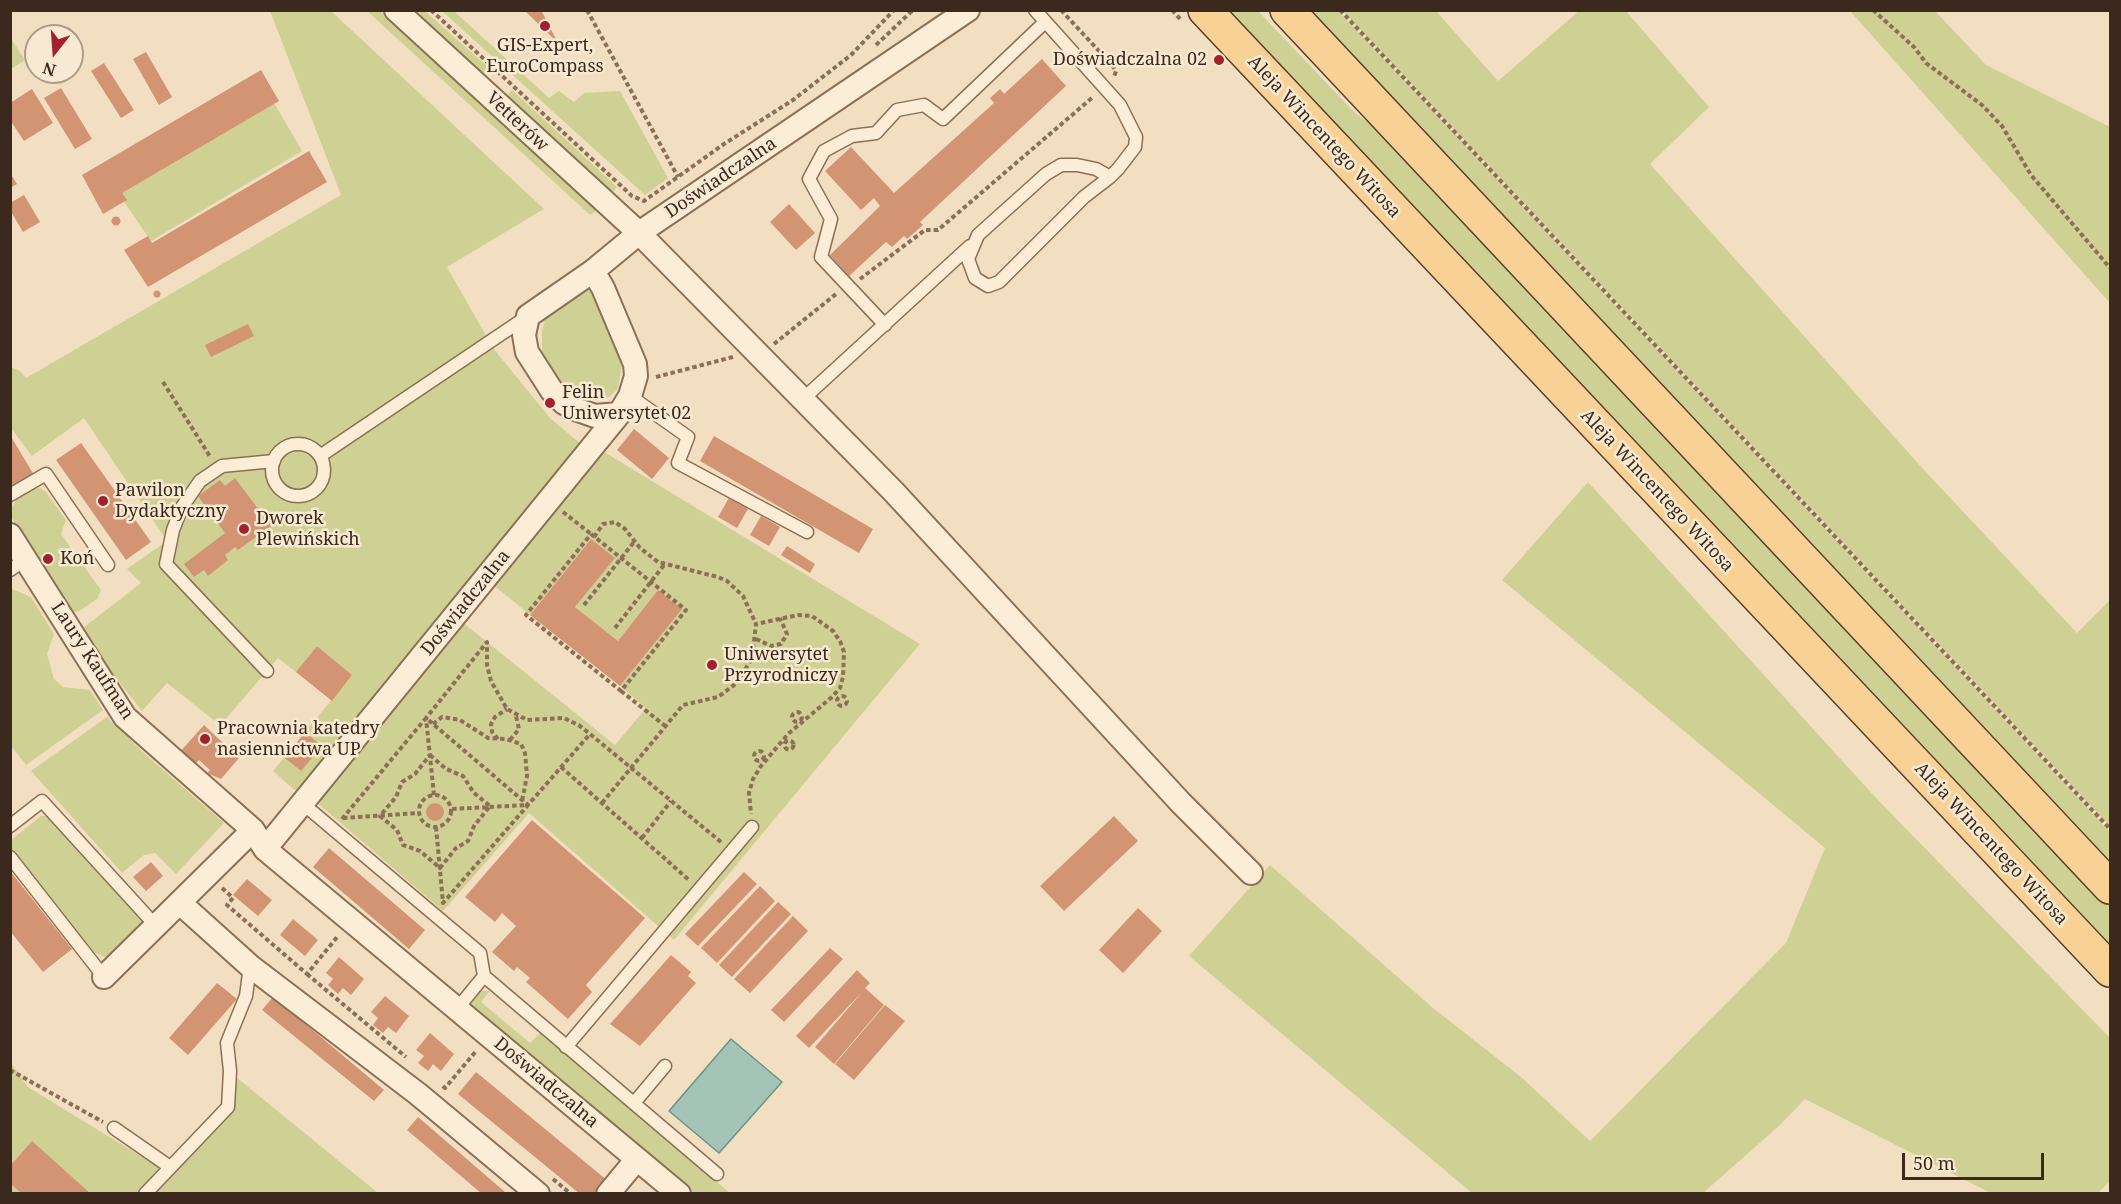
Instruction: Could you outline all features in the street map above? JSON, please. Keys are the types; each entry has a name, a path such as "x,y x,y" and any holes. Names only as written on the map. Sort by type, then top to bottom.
{"main road":[{"name":"Aleja Wincentego Witosa","path":"1205,10 2110,970"},
{"path":"1287,10 2110,887"}],"street":[{"name":"Vetterów","path":"396,10 639,233 757,351 893,491 1180,803 1251,873"},
{"name":"Doświadczalna","path":"528,316 593,270 639,233 968,10"},
{"path":"528,316 524,335 527,352 552,391 564,403 595,416 628,398 635,364 593,270"},
{"name":"Doświadczalna","path":"628,398 302,803 259,840 679,1194"},
{"name":"Laury Kaufman","path":"10,535 18,564 125,717 259,840"},
{"path":"104,977 207,876 259,840"},
{"path":"180,903 250,966 418,1094 538,1194"},
{"path":"608,1194 637,1159"}],"lane":[{"path":"971,245 968,259 975,278 988,286 999,282 1084,197 1110,177 1129,156 1136,137 1129,118 1105,87 1035,10"},
{"path":"885,325 821,257 831,219 809,179 824,151 852,136 876,133 897,110 924,105 944,119 1045,22"},
{"path":"803,399 1046,174 1061,165 1096,169 1110,177"},
{"path":"320,456 528,316"},
{"path":"628,398 688,436 678,463 807,532"},
{"path":"293,444 311,447 320,456 324,467 321,483 315,491 299,496 285,493 278,487 273,477 274,461 278,453 293,444"},
{"path":"267,671 166,564 173,530 182,507 195,487 218,468 234,463 274,461"},
{"path":"10,495 46,474 108,565"},
{"path":"10,826 42,801 156,926"},
{"path":"302,803 480,953 484,976 717,1174"},
{"path":"566,1047 752,827"},
{"path":"10,857 104,977"},
{"path":"145,1194 228,1107 230,1071 227,1043 246,996 250,966"},
{"path":"457,1009 484,976"},
{"path":"634,1103 665,1066"},
{"path":"114,1128 170,1167"}],"path":[{"path":"431,10 637,200 644,201 794,100 851,55 894,10"},
{"path":"587,10 689,199"},
{"path":"628,398 769,348 925,230 938,230 1105,87 1115,76 1116,71 1061,10"},
{"path":"1340,10 2110,829"},
{"path":"1873,10 1914,47 1926,63 1982,105 2002,126 2031,175 2110,268"},
{"path":"163,382 218,468"},
{"path":"555,506 686,610 621,691"},
{"path":"602,803 664,725 683,705 718,697 730,690 747,670 756,639 756,624 743,596 727,581 664,565 634,542 625,529 615,522 603,524 526,615 664,725"},
{"path":"584,605 634,542"},
{"path":"615,628 664,565"},
{"path":"752,827 749,793 763,760 802,721 836,696 840,688 844,665 844,652 833,631 812,616 780,618 756,624"},
{"path":"756,639 771,646 781,644 788,634 780,618"},
{"path":"333,829 488,642 491,681 507,709 516,716 535,720 564,718 580,726 732,851"},
{"path":"498,739 492,732 491,724 495,717 507,709"},
{"path":"510,740 519,729 516,716"},
{"path":"433,724 442,717 460,720 481,735 521,744 525,753 527,776 522,801"},
{"path":"426,718 528,805"},
{"path":"426,718 434,795"},
{"path":"436,827 442,903 590,734"},
{"path":"430,755 446,769 463,776 474,793 490,806"},
{"path":"380,816 396,797 402,782 415,774 430,755"},
{"path":"561,768 699,889"},
{"path":"434,795 445,798 451,809 446,823 436,827 426,824 419,813 422,801 434,795"},
{"path":"642,838 671,801"},
{"path":"451,809 528,805"},
{"path":"440,868 456,848 468,842 474,826 490,806"},
{"path":"343,818 419,813"},
{"path":"380,816 397,830 403,845 420,851 440,868"},
{"path":"207,876 233,898 227,904 408,1058"},
{"path":"307,974 344,930"},
{"path":"436,1080 445,1088 482,1044"},
{"path":"10,1070 114,1128"}],"green space":[{"path":"270,11 331,11 544,209 447,267 493,348 550,418 582,445 299,794 273,771 352,675 317,646 296,672 278,658 224,721 215,721 167,683 142,711 92,648 83,633 83,628 141,583 127,569 167,541 84,418 32,456 11,428 11,367 20,371 26,378 341,195"},
{"path":"367,11 380,11 596,210 589,214"},
{"path":"419,11 425,11 491,70 484,78 424,22"},
{"path":"442,11 454,11 549,98 559,91 574,102 584,93 620,91 668,178 645,195"},
{"path":"1220,11 1258,11 1354,112 1406,151 2110,905 2110,956"},
{"path":"1300,11 1338,11 1411,87 2110,832 2110,870"},
{"path":"1343,11 1436,11 1498,81 1579,11 1626,11 1709,107 1650,164 1924,470 2077,633 2110,600 2110,826"},
{"path":"1850,11 1935,11 1986,65 2110,127 2110,303"},
{"path":"10,37 24,61 10,69"},
{"path":"512,90 617,187 611,194 506,97"},
{"path":"273,101 302,151 151,241 118,193"},
{"path":"587,289 593,294 620,353 622,363 618,389 609,397 599,399 577,395 564,387 542,354 542,332 546,315"},
{"path":"601,450 920,644 674,940 529,813 443,911 314,800 461,621 615,745 646,708 620,686 681,610 658,591 618,641 575,607 614,558 591,539 530,615 491,583"},
{"path":"1588,482 1877,799 2110,1038 2110,1181 2098,1193 1991,1193 1805,1099 1780,1125 1703,1193 1472,1193 1189,956 1270,865 1433,1008 1521,1077 1590,1141 1786,943 1825,848 1502,580"},
{"path":"40,488 46,492 66,520 61,534 101,590 97,599 79,611 72,613 59,597 12,518 11,510 16,500 33,489"},
{"path":"10,588 31,597 54,634 47,654 54,679 63,687 90,690 103,710 26,765 11,746"},
{"path":"107,717 146,755 224,823 176,874 155,853 144,855 122,873 31,771"},
{"path":"41,816 49,816 142,917 142,925 109,959 93,952 11,849 11,840"},
{"path":"481,991 490,991 481,1002 530,1043 540,1033 730,1193 688,1193 467,1009"},
{"path":"10,1062 28,1087 160,1168 223,1105 225,1068 378,1193 11,1193"}],"shaded area":[{"path":"731,1039 782,1082 719,1153 669,1111"}],"building":[{"name":"GIS-Expert, EuroCompass","path":"524,10 541,10 557,41 556,41"},
{"path":"146,52 172,97 159,105 133,59"},
{"path":"1042,59 1066,86 920,222 923,225 907,239 904,236 892,247 886,242 849,276 830,255 880,206 874,198 861,210 825,171 851,147 894,193 994,103 990,98 1000,89 1004,94"},
{"path":"104,63 134,110 121,118 91,71"},
{"path":"261,70 279,101 122,193 127,200 103,214 82,175"},
{"path":"61,88 92,139 75,149 44,98"},
{"path":"32,89 53,123 24,141 10,120 10,103"},
{"path":"309,151 327,182 148,287 124,250 148,236 152,243"},
{"path":"10,173 17,184 10,188"},
{"path":"24,195 40,222 23,232 10,210 10,203"},
{"path":"789,204 815,233 796,250 770,222"},
{"path":"116,217 120,221 116,225 112,221"},
{"path":"157,290 161,294 157,298 153,294"},
{"path":"248,324 254,336 211,357 205,345"},
{"path":"634,429 669,458 652,479 617,450"},
{"path":"10,435 34,475 10,489"},
{"path":"714,436 873,529 859,553 700,461"},
{"name":"Pawilon Dydaktyczny","path":"81,443 151,542 126,560 56,460"},
{"name":"Dworek Plewińskich","path":"235,478 271,526 238,550 235,547 225,555 228,560 208,576 204,570 194,577 184,564 225,533 198,496 220,480 225,486"},
{"path":"729,498 748,509 737,528 718,517"},
{"path":"761,516 780,527 769,546 750,535"},
{"path":"591,539 615,558 575,607 618,641 658,590 682,609 620,686 530,615"},
{"path":"787,546 815,564 810,573 781,555"},
{"path":"317,646 352,675 332,701 296,672"},
{"name":"Pracownia katedry nasiennictwa UP","path":"204,725 239,758 221,779 207,773 210,770 199,760 192,767 178,754"},
{"path":"305,732 322,746 301,771 285,758"},
{"path":"431,803 439,803 444,808 442,819 431,821 426,816 426,808"},
{"path":"1114,816 1138,841 1064,911 1040,886"},
{"path":"532,820 645,918 586,985 592,992 568,1019 526,982 530,978 517,967 514,971 492,952 516,926 502,913 495,922 465,897"},
{"path":"329,848 425,930 409,949 313,867"},
{"path":"151,862 163,876 146,891 133,877"},
{"path":"10,871 72,949 43,972 10,931"},
{"path":"744,872 757,884 698,946 685,934"},
{"path":"247,879 272,900 258,916 233,895"},
{"path":"760,886 775,901 717,963 701,948"},
{"path":"778,902 791,914 732,977 719,965"},
{"path":"1138,908 1162,931 1123,973 1099,950"},
{"path":"793,916 808,931 750,993 734,979"},
{"path":"293,919 318,940 305,956 280,935"},
{"path":"830,948 843,959 784,1022 771,1010"},
{"path":"671,955 691,972 688,976 696,983 640,1046 610,1024"},
{"path":"339,957 364,979 351,995 343,988 338,994 328,985 333,979 326,973"},
{"path":"857,970 870,983 865,988 884,1005 834,1064 815,1047 863,991 809,1048 796,1036"},
{"path":"217,983 237,999 188,1055 169,1038"},
{"path":"385,996 409,1016 396,1033 388,1027 383,1033 373,1025 378,1018 371,1012"},
{"path":"273,997 384,1090 374,1101 262,1010"},
{"path":"885,1005 905,1021 854,1080 835,1064"},
{"path":"430,1033 454,1054 441,1071 433,1064 428,1071 418,1063 424,1056 416,1050"},
{"path":"476,1072 608,1181 597,1194 580,1194 458,1094"},
{"path":"418,1117 505,1192 504,1194 482,1194 407,1130"},
{"path":"32,1141 91,1194 22,1194 10,1183 10,1166"}],"place":[{"name":"GIS-Expert, EuroCompass","path":"545,26"},
{"name":"Doświadczalna 02","path":"1219,60"},
{"name":"Felin Uniwersytet 02","path":"550,403"},
{"name":"Pawilon Dydaktyczny","path":"103,501"},
{"name":"Dworek Plewińskich","path":"244,529"},
{"name":"Koń","path":"48,559"},
{"name":"Uniwersytet Przyrodniczy","path":"712,665"},
{"name":"Pracownia katedry nasiennictwa UP","path":"205,739"}]}
